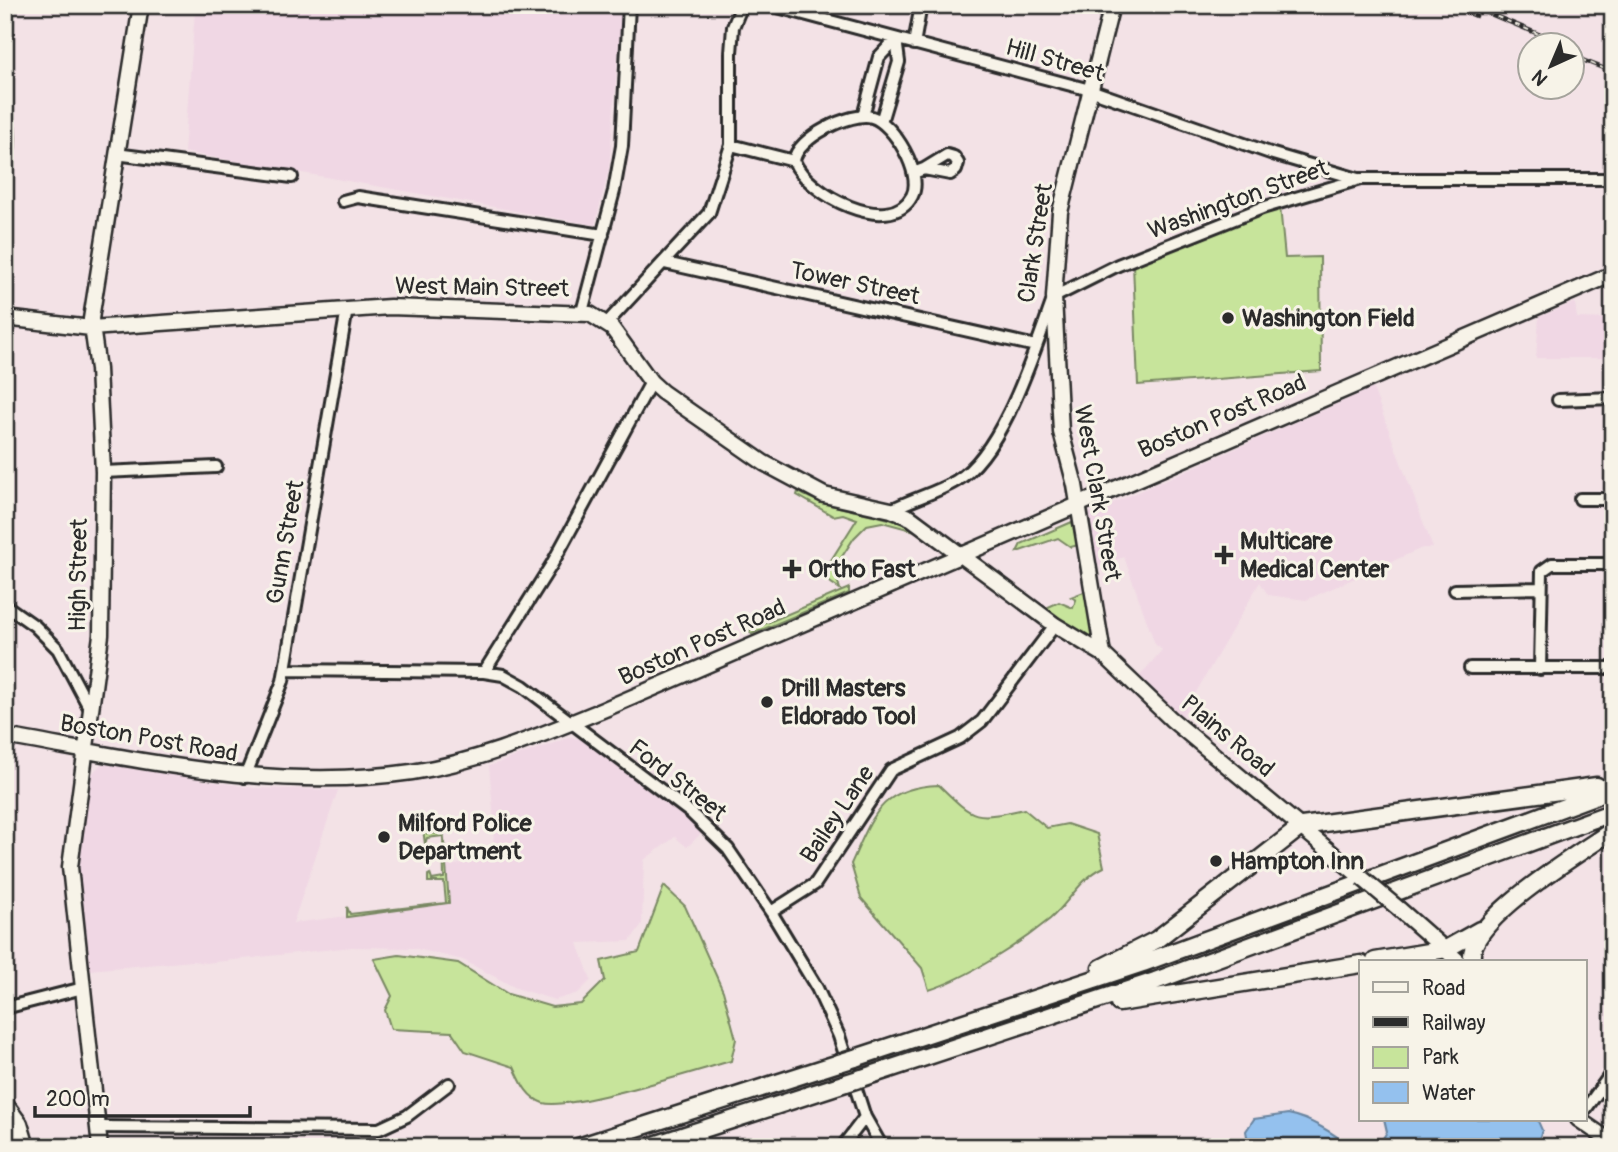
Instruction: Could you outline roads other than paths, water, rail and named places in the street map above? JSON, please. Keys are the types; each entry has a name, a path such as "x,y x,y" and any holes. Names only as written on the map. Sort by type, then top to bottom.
{"highway":[{"path":"1018,1005 1156,940 1302,826 1553,794 1613,783"},
{"path":"578,1147 1192,946 1613,789"},
{"path":"648,1147 1181,972 1613,812"},
{"path":"1381,960 1446,949 1482,929 1525,891 1613,830"},
{"path":"1472,960 1473,946 1482,929"},
{"path":"1031,1023 1166,994 1359,964"},
{"path":"5,1105 19,1124 26,1147"}],"main road":[{"name":"High Street","path":"100,1147 70,867 101,635 103,472 98,369 91,328 141,5"},
{"name":"Clark Street","path":"1054,297 1060,212 1112,5"},
{"name":"Boston Post Road","path":"5,736 246,777 323,780 413,772 497,751 570,723 1613,274"},
{"name":"West Clark Street","path":"1054,297 1059,419 1075,485 1103,654"},
{"name":"West Main Street","path":"5,318 91,328 347,309 582,312 607,323 651,382 717,433 810,489 891,510 920,524 962,554"},
{"name":"Plains Road","path":"962,554 1055,625 1103,654 1189,734 1302,826 1457,960"},
{"path":"1580,1120 1613,1143"}],"street":[{"path":"582,312 603,235 624,132 629,5"},
{"path":"607,323 709,213 731,145 733,27 742,5"},
{"name":"Hill Street","path":"770,5 1090,90 1324,170 1360,179"},
{"path":"914,44 921,5"},
{"path":"863,116 879,57 896,39"},
{"path":"881,122 899,62 896,39"},
{"path":"731,145 794,161 822,194 882,213 895,211 909,200 920,171 881,122 863,116 812,135 797,148 794,161"},
{"path":"116,154 292,177"},
{"path":"1320,189 1324,170"},
{"name":"Washington Street","path":"1054,297 1149,253 1320,189 1360,179 1613,179"},
{"path":"343,201 358,197 603,235"},
{"name":"Tower Street","path":"665,263 1037,342"},
{"name":"Clark Street","path":"891,510 957,481 978,463 1000,430 1054,297"},
{"name":"Gunn Street","path":"246,777 276,703 286,670 347,309"},
{"path":"1037,342 1056,339"},
{"path":"484,672 552,564 651,382"},
{"path":"1558,400 1613,398"},
{"path":"103,472 216,467"},
{"path":"1580,499 1613,499"},
{"path":"1540,669 1542,571 1552,564 1613,564"},
{"path":"1455,590 1541,588"},
{"path":"5,606 35,626 58,649 92,711"},
{"name":"Bailey Lane","path":"771,912 815,884 891,770 960,738 982,721 1055,625"},
{"path":"1469,668 1613,668"},
{"name":"Ford Street","path":"286,670 484,672 517,682 711,830 771,912 835,1026 865,1117 882,1147"},
{"path":"5,1008 83,988"},
{"path":"1586,1110 1613,1071"},
{"path":"98,1127 379,1129 407,1116 449,1084"},
{"path":"842,1147 865,1117"}],"water":[{"path":"1288,1114 1321,1127 1350,1147 1239,1147 1248,1142 1246,1131 1254,1119"},
{"path":"1384,1120 1537,1120 1542,1130 1539,1141 1530,1147 1377,1147 1387,1132"}],"railway":[{"path":"1450,5 1476,16"},
{"path":"1469,5 1534,32"},
{"path":"1586,61 1613,72"}],"place":[{"name":"Washington Field","path":"1228,318"},
{"name":"Multicare Medical Center","path":"1224,555"},
{"name":"Ortho Fast","path":"792,569"},
{"name":"Drill Masters Eldorado Tool","path":"767,702"},
{"name":"Milford Police Department","path":"384,837"},
{"name":"Hampton Inn","path":"1216,861"}]}
